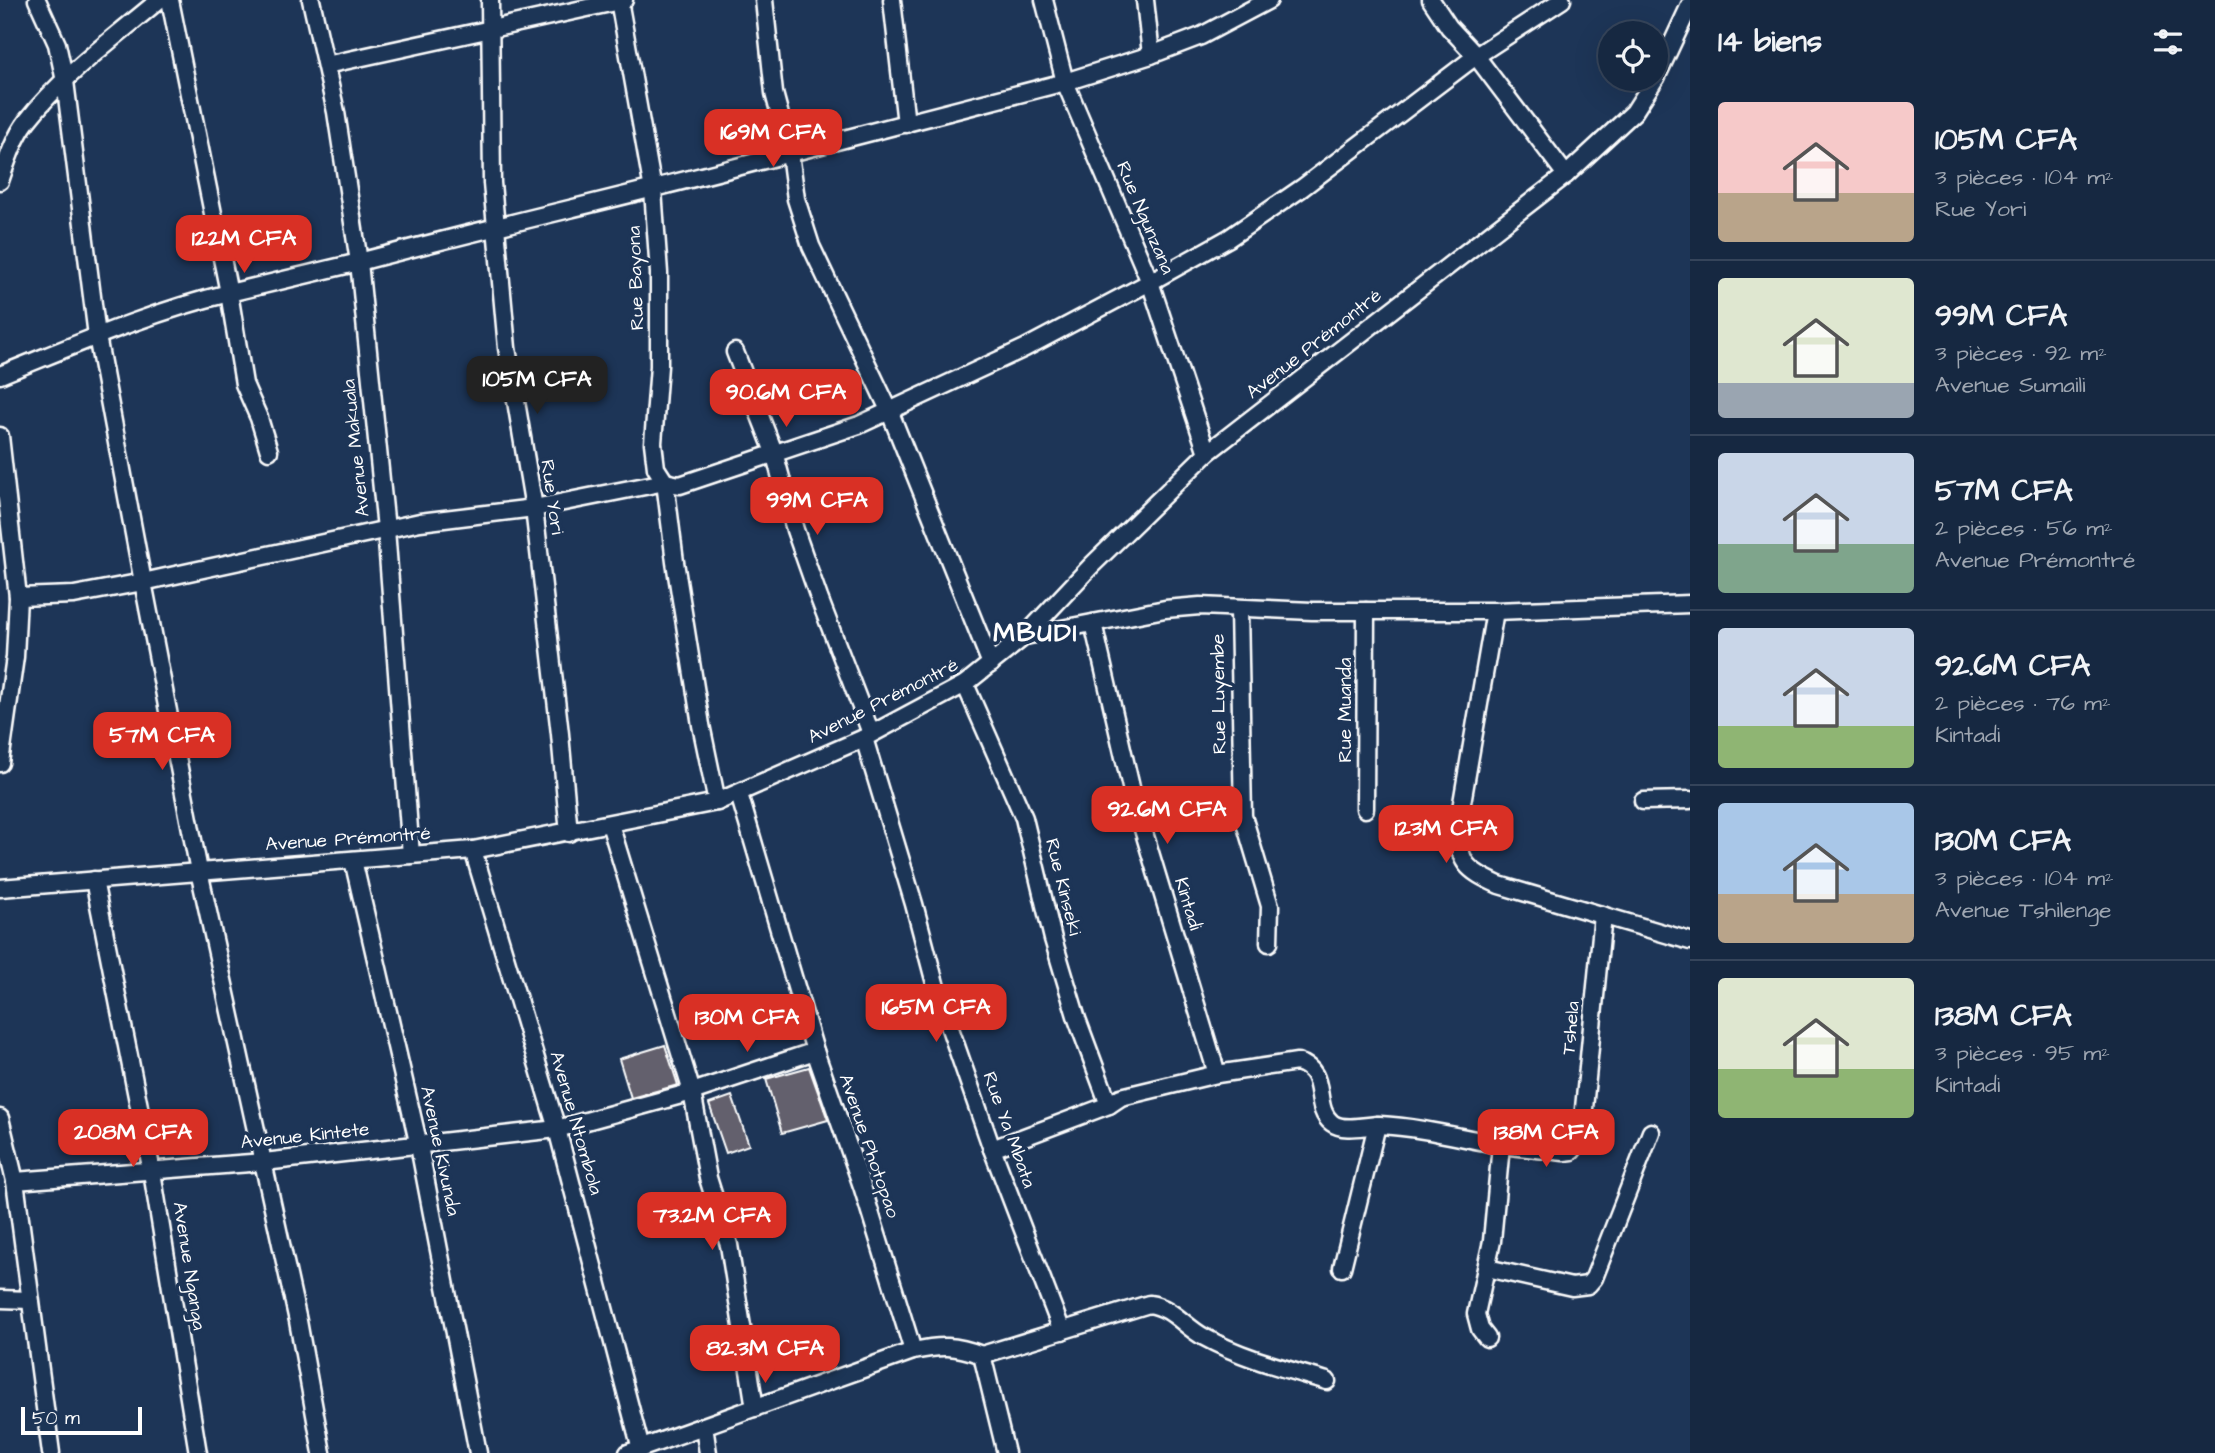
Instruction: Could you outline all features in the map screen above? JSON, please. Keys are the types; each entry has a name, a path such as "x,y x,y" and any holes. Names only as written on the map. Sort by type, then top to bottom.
{"street":[{"path":"37,0 57,44 65,81 97,336 143,582 200,871 298,1321 322,1453"},
{"path":"0,181 25,123 65,81 159,0"},
{"path":"170,0 229,293 244,384 269,451"},
{"name":"Avenue Makuala","path":"311,0 336,112 359,262 386,529 411,855"},
{"name":"Rue Yori","path":"490,0 492,183 508,348 534,508 569,833"},
{"path":"764,0 774,93 790,153 796,199 811,246 889,410 990,664"},
{"path":"892,0 906,124"},
{"name":"Rue Ngunzana","path":"1044,0 1065,82 1150,282 1207,453"},
{"path":"1145,0 1151,55"},
{"path":"0,375 97,336 200,300 653,190 1065,82 1151,55 1200,36 1268,0"},
{"path":"1431,0 1449,27 1476,56 1566,175"},
{"path":"18,597 74,595 419,522 534,508 665,482 680,485 839,432 1025,348 1229,238 1301,188 1476,56 1562,0"},
{"path":"326,65 621,1"},
{"name":"Rue Bayona","path":"621,1 653,190 659,273 659,366 653,443 656,468 665,482 701,725 717,802"},
{"name":"Avenue Prémontré","path":"1668,51 1690,5"},
{"name":"Avenue Prémontré","path":"0,888 474,850 717,802 867,736 965,684 1025,636 1091,566 1207,453 1566,175 1634,111 1647,91"},
{"name":"Rue Ya Mbata","path":"735,352 774,452 795,530 867,736 937,991 992,1149 1062,1331"},
{"path":"0,436 6,544 18,597 15,657 0,763"},
{"path":"1025,636 1165,609 1200,606 1239,609 1495,611 1690,604"},
{"name":"Rue Luyembe","path":"1239,609 1242,816 1270,906 1269,943"},
{"name":"Rue Muanda","path":"1365,809 1366,611"},
{"path":"1495,611 1458,826 1458,849 1466,866 1499,886 1690,941"},
{"name":"Kintadi","path":"1093,622 1133,796 1217,1074"},
{"name":"Rue Kinseki","path":"965,684 1024,818 1074,1008 1109,1105"},
{"name":"Avenue Photopao","path":"739,794 814,1051 862,1186 913,1351"},
{"path":"1643,801 1690,800"},
{"path":"610,824 692,1092 708,1178 729,1245 755,1408"},
{"name":"Avenue Ntombola","path":"474,850 557,1129 635,1451"},
{"name":"Avenue Kivunda","path":"353,860 419,1146 478,1453"},
{"name":"Avenue Nganga","path":"94,880 152,1172 198,1453"},
{"name":"Tshela","path":"1502,1145 1564,1152 1572,1151 1578,1145 1583,1126 1603,915"},
{"name":"Avenue Kintete","path":"15,1181 264,1162 557,1129 692,1092 814,1051"},
{"path":"992,1149 1109,1105 1121,1097 1217,1074 1297,1062 1307,1065 1315,1073 1325,1111 1333,1124 1340,1127 1377,1125 1417,1129 1502,1145 1487,1268 1476,1314 1480,1329 1487,1338"},
{"path":"0,1118 15,1181 51,1453"},
{"path":"1342,1268 1377,1125"},
{"path":"1487,1268 1572,1287 1588,1285 1594,1278 1651,1132"},
{"path":"0,1299 30,1300"},
{"path":"635,1451 913,1351 940,1345 982,1354 1149,1304 1173,1314 1201,1336 1225,1348 1327,1381"},
{"path":"982,1354 1006,1453"},
{"path":"704,1426 708,1453"}],"building":[{"path":"665,1045 678,1085 631,1098 619,1059"},
{"path":"809,1067 828,1120 782,1133 766,1079"},
{"path":"732,1096 749,1145 726,1153 709,1104"}],"district":[{"name":"MBUDI","path":"1036,633"}]}
